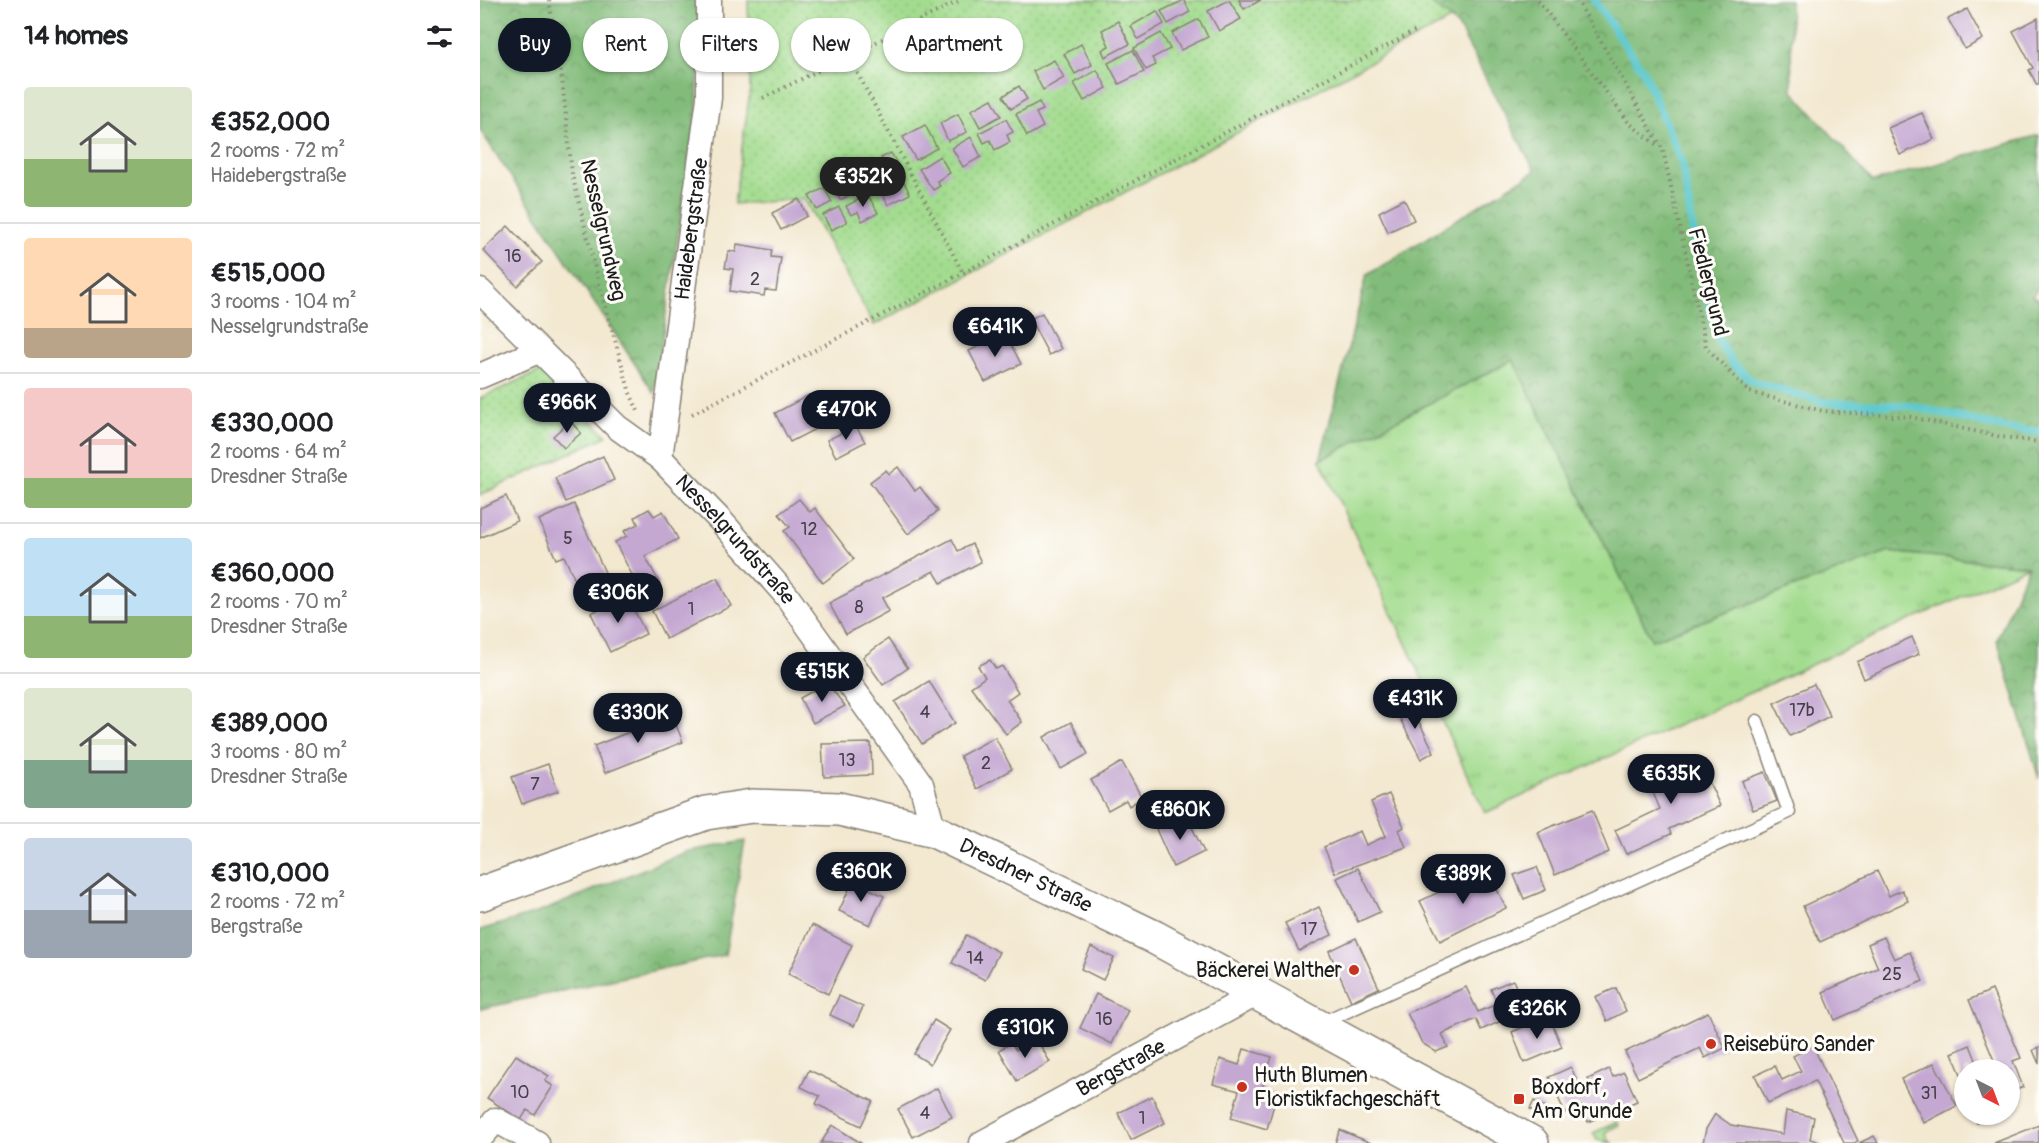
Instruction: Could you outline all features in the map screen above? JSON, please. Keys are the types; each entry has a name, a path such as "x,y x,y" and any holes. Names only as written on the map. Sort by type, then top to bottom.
{"main road":[{"name":"Dresdner Straße","path":"480,894 706,813 752,806 839,809 934,831 1154,937 1532,1143"}],"street":[{"name":"Haidebergstraße","path":"660,458 708,98 709,0"},
{"name":"Nesselgrundstraße","path":"480,291 617,427 660,458 721,521 786,595 921,784 934,831"},
{"path":"480,376 538,351"},
{"name":"Bergstraße","path":"982,1143 1258,993"},
{"path":"480,1138 496,1120 537,1143"}],"lane":[{"path":"1317,1025 1789,812 1757,720"}],"path":[{"name":"Nesselgrundweg","path":"549,0 572,174 598,280 630,393 640,415"},
{"path":"871,46 961,0"},
{"path":"1538,0 1629,123 1663,150"},
{"name":"Fiedlergrund","path":"1577,0 1663,150 1706,347 1749,392 1823,411 1911,417 2001,437 2039,442"},
{"path":"665,429 963,273 1417,30"},
{"path":"763,98 818,72"},
{"path":"857,72 963,273"}],"green space":[{"path":"480,0 700,0 700,18 680,18 680,72 698,72 697,110 654,393 480,130"},
{"path":"748,0 1426,0 1452,19 874,325 804,199 734,204 750,91 750,72 779,72 779,18 748,18"},
{"path":"1426,0 1790,0 1792,90 1873,182 2039,135 2039,287 2032,296 2039,299 2039,778 1997,640 2028,566 1889,552 1652,640 1513,360 1320,460 1367,275 1535,171 1458,26"},
{"path":"1513,360 1652,640 1889,552 2029,566 1485,813 1320,460"},
{"path":"541,371 607,436 480,495 480,398"},
{"path":"745,841 725,955 480,1009 480,930 540,912 685,852"},
{"path":"1617,1122 1619,1125 1605,1132 1609,1141 1613,1143 1597,1140 1593,1133"}],"building":[{"path":"1184,0 1190,12 1168,24 1161,11"},
{"path":"1229,0 1241,19 1219,31 1208,11"},
{"path":"1239,0 1261,0 1244,9"},
{"path":"1967,9 1983,39 1965,49 1948,19"},
{"path":"1157,11 1164,24 1138,39 1131,26"},
{"path":"2038,18 2039,83 2037,85 2029,70 2033,68 2013,31"},
{"path":"1199,19 1208,37 1181,50 1172,33"},
{"path":"1118,21 1130,44 1105,57 1102,50 1109,46 1102,30"},
{"path":"1161,33 1170,49 1152,58 1156,65 1146,70 1134,48"},
{"path":"1081,44 1092,65 1075,74 1064,54"},
{"path":"1133,50 1144,72 1119,84 1108,63"},
{"path":"1054,60 1064,78 1043,90 1033,71"},
{"path":"1097,70 1107,88 1084,101 1074,83"},
{"path":"1019,86 1027,99 1011,109 1003,96"},
{"path":"992,99 1001,116 980,127 971,110"},
{"path":"1039,102 1043,110 1036,113 1043,127 1027,136 1016,114"},
{"path":"1922,113 1934,139 1900,155 1888,128"},
{"path":"958,114 967,132 948,141 940,123"},
{"path":"1006,119 1013,132 1007,135 1010,142 995,150 990,140 984,143 979,133"},
{"path":"925,125 937,148 916,160 903,137"},
{"path":"971,137 981,157 963,167 952,148"},
{"path":"891,153 901,171 892,176 881,158"},
{"path":"940,156 950,173 937,181 940,186 933,190 919,169"},
{"path":"841,167 847,179 858,174 864,188 840,200 827,174"},
{"path":"901,176 910,194 888,205 879,187"},
{"path":"824,188 832,202 817,210 809,196"},
{"path":"868,195 878,213 862,221 858,212 851,215 846,206"},
{"path":"799,199 807,216 781,230 772,213"},
{"path":"1404,199 1414,220 1388,232 1379,212"},
{"path":"839,207 847,222 831,230 823,215"},
{"path":"508,226 542,262 517,286 483,250"},
{"path":"737,244 772,250 771,257 781,258 776,291 765,290 764,296 730,291 733,269 725,268 728,251 736,252"},
{"path":"1042,313 1061,349 1049,355 1030,319"},
{"path":"1005,333 1021,364 985,382 969,351"},
{"path":"809,395 825,424 790,442 775,413"},
{"path":"570,421 581,433 564,448 553,436"},
{"path":"856,426 865,442 836,457 827,440"},
{"path":"603,456 614,480 566,502 555,478"},
{"path":"898,467 915,491 920,487 938,511 908,534 870,482 886,470 889,474"},
{"path":"506,496 517,521 480,538 480,508"},
{"path":"799,499 810,512 815,508 854,559 823,583 784,531 790,527 779,514"},
{"path":"574,504 608,579 580,591 564,556 556,559 539,520"},
{"path":"649,509 654,516 663,511 678,539 645,556 660,584 642,594 615,542 627,536 624,531 638,524 635,517"},
{"path":"952,539 958,551 972,544 981,562 941,583 934,571 882,598 889,611 846,634 829,603"},
{"path":"717,578 731,606 666,639 652,611"},
{"path":"627,596 646,634 610,652 591,613"},
{"path":"1912,637 1919,654 1864,679 1857,662"},
{"path":"888,639 908,668 883,685 863,657"},
{"path":"990,660 996,669 1002,666 1018,692 1007,700 1022,722 1006,734 971,687 985,677 978,666"},
{"path":"929,681 955,723 922,744 895,702"},
{"path":"827,683 845,706 813,723 800,698"},
{"path":"1814,684 1830,716 1790,736 1774,703"},
{"path":"1409,702 1434,752 1421,759 1395,709"},
{"path":"672,715 683,742 605,773 594,746"},
{"path":"1071,722 1088,754 1061,769 1044,737"},
{"path":"995,737 1012,769 977,789 960,756"},
{"path":"871,743 872,775 824,777 822,744"},
{"path":"1698,758 1720,806 1669,829 1671,834 1626,854 1615,830 1660,809 1648,781"},
{"path":"1122,762 1142,798 1129,806 1126,800 1108,810 1091,780"},
{"path":"548,764 558,791 522,804 512,777"},
{"path":"1765,772 1777,801 1753,810 1742,781"},
{"path":"1389,794 1404,827 1399,830 1406,847 1335,873 1324,847 1360,831 1366,845 1386,836 1371,802"},
{"path":"1592,810 1609,852 1555,875 1538,832"},
{"path":"1186,815 1204,852 1173,867 1156,829"},
{"path":"1537,867 1546,890 1524,899 1514,875"},
{"path":"1358,868 1380,912 1358,922 1337,878"},
{"path":"1487,869 1506,908 1440,941 1420,901"},
{"path":"1877,871 1889,896 1902,890 1908,901 1820,942 1803,906"},
{"path":"853,881 884,896 870,925 839,911"},
{"path":"1319,907 1332,935 1299,951 1285,923"},
{"path":"812,925 852,945 828,994 788,974"},
{"path":"966,935 999,952 985,980 952,963"},
{"path":"1884,937 1894,959 1910,952 1923,981 1835,1020 1823,992 1878,968 1868,944"},
{"name":"Bäckerei Walther","path":"1356,938 1379,988 1351,1001 1329,951"},
{"path":"1091,947 1114,958 1103,980 1081,969"},
{"path":"1513,980 1526,1010 1481,1030 1476,1019 1442,1034 1448,1047 1436,1052 1422,1043 1407,1013 1466,987 1478,1012 1497,1004 1491,989"},
{"path":"1616,988 1626,1011 1607,1021 1595,997"},
{"path":"1992,990 2021,1058 1993,1059 1969,1000"},
{"path":"1096,994 1128,1010 1112,1044 1080,1028"},
{"path":"839,996 863,1007 854,1026 830,1015"},
{"path":"1708,1012 1725,1048 1705,1058 1700,1048 1638,1078 1625,1052"},
{"path":"1549,1016 1562,1047 1524,1063 1512,1032"},
{"path":"934,1020 950,1030 930,1064 914,1054"},
{"path":"1036,1038 1050,1062 1017,1081 999,1050 1011,1043 1016,1050"},
{"path":"1970,1045 1976,1059 1955,1059 1952,1053"},
{"path":"1813,1046 1858,1141 1854,1143 1844,1143 1815,1081 1768,1103 1755,1075 1775,1066 1782,1080 1801,1071 1793,1056"},
{"path":"2039,1047 2039,1064 2033,1050"},
{"name":"Huth Blumen Floristikfachgeschäft","path":"1244,1049 1272,1057 1262,1089 1277,1094 1267,1129 1231,1118 1239,1091 1213,1084 1220,1059 1239,1065"},
{"path":"516,1055 549,1076 545,1081 553,1086 535,1115 527,1110 521,1120 487,1098"},
{"path":"1934,1063 1954,1100 1954,1108 1924,1123 1901,1079"},
{"path":"1571,1067 1581,1090 1591,1086 1588,1079 1609,1069 1613,1077 1624,1072 1637,1101 1588,1122 1582,1106 1565,1113 1549,1077"},
{"path":"809,1070 873,1101 861,1126 816,1104 820,1096 801,1087"},
{"path":"937,1088 952,1117 913,1137 898,1109"},
{"path":"1152,1096 1165,1123 1131,1140 1118,1113"},
{"path":"1534,1101 1545,1107 1540,1115 1530,1109"},
{"path":"1786,1111 1814,1117 1810,1139 1823,1143 1703,1143 1706,1129 1715,1114 1731,1125 1783,1134"},
{"path":"832,1125 861,1143 821,1143"},
{"path":"2039,1125 2039,1143 1994,1143"},
{"path":"1340,1130 1371,1143 1335,1143"},
{"path":"1874,1136 1878,1143 1859,1143"}],"waterway":[{"path":"1594,0 1644,72 1682,163 1695,243 1718,339 1732,363 1753,382 1824,402 1912,406 2004,428 2039,432"}],"place":[{"name":"Bäckerei Walther","path":"1354,970"},
{"name":"Reisebüro Sander","path":"1711,1044"},
{"name":"Huth Blumen Floristikfachgeschäft","path":"1242,1087"},
{"name":"Boxdorf, Am Grunde","path":"1519,1099"}]}
